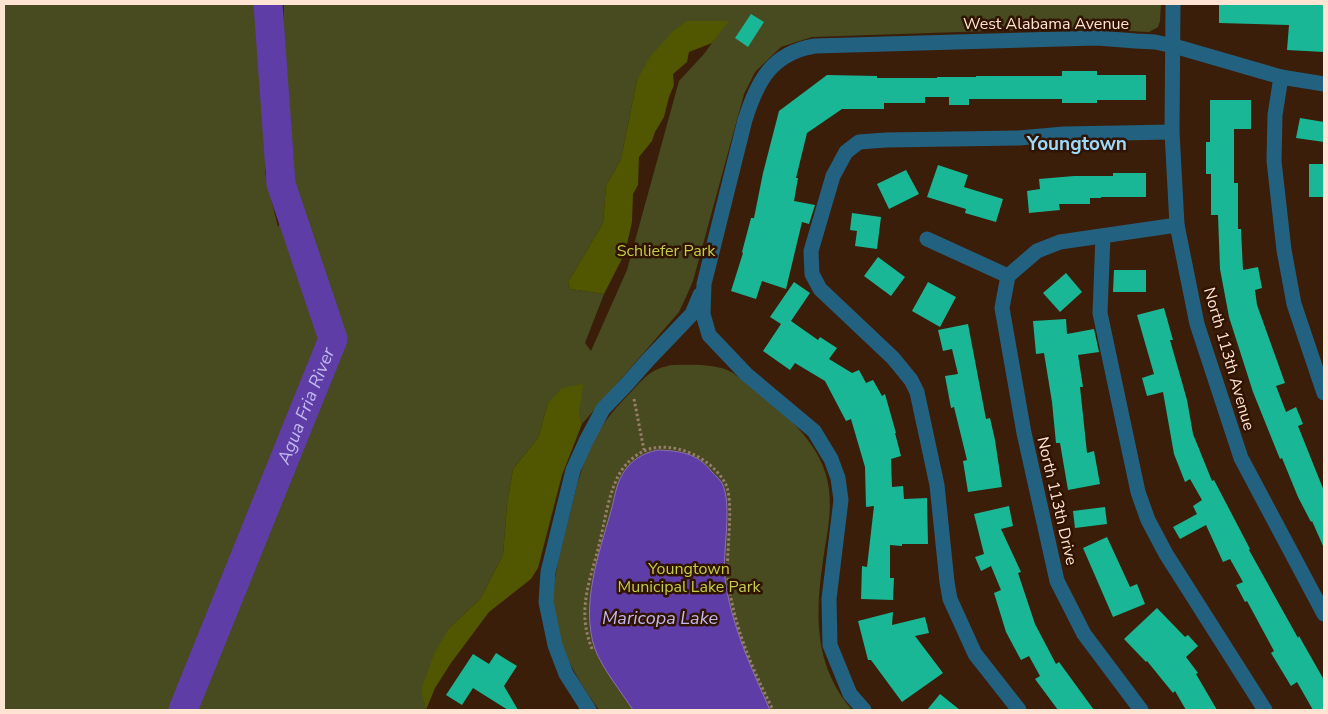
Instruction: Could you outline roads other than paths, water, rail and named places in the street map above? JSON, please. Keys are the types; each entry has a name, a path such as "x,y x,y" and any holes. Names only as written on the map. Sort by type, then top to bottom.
{"street":[{"name":"North 113th Avenue","path":"1174,4 1172,132 1177,225 1197,324 1241,458 1324,614"},
{"name":"West Alabama Avenue","path":"704,284 745,120 757,87 770,68 796,50 815,46 1097,38 1155,42 1281,77 1324,84"},
{"path":"1281,77 1275,115 1274,161 1284,250 1294,304 1324,393"},
{"path":"1019,710 975,654 950,599 938,485 917,392 893,358 820,289 812,274 811,251 833,176 846,152 859,142 1172,132"},
{"path":"927,239 1008,276 1037,251 1060,242 1177,225"},
{"path":"1103,236 1100,313 1138,492 1148,520 1166,554 1265,710"},
{"name":"North 113th Drive","path":"1008,276 1002,308 1024,433 1057,581 1084,634 1141,710"},
{"path":"589,710 566,674 555,645 546,602 548,572 573,470 603,409 692,314 704,284"},
{"path":"704,284 703,314 709,336 746,374 814,431 831,459 838,478 841,500 829,599 830,645 850,694 864,710"}],"water":[{"name":"Maricopa Lake","path":"658,450 681,452 694,457 706,466 722,483 727,503 724,567 728,595 743,646 770,710 633,710 598,656 591,632 590,598 597,562 617,488 625,470 633,462 647,453"}],"waterway":[{"name":"Agua Fria River","path":"183,710 333,339 281,184 268,4"}],"district":[{"name":"Youngtown","path":"1077,144"}],"park label":[{"name":"Schliefer Park","path":"666,251"},
{"name":"Youngtown Municipal Lake Park","path":"689,578"}]}
